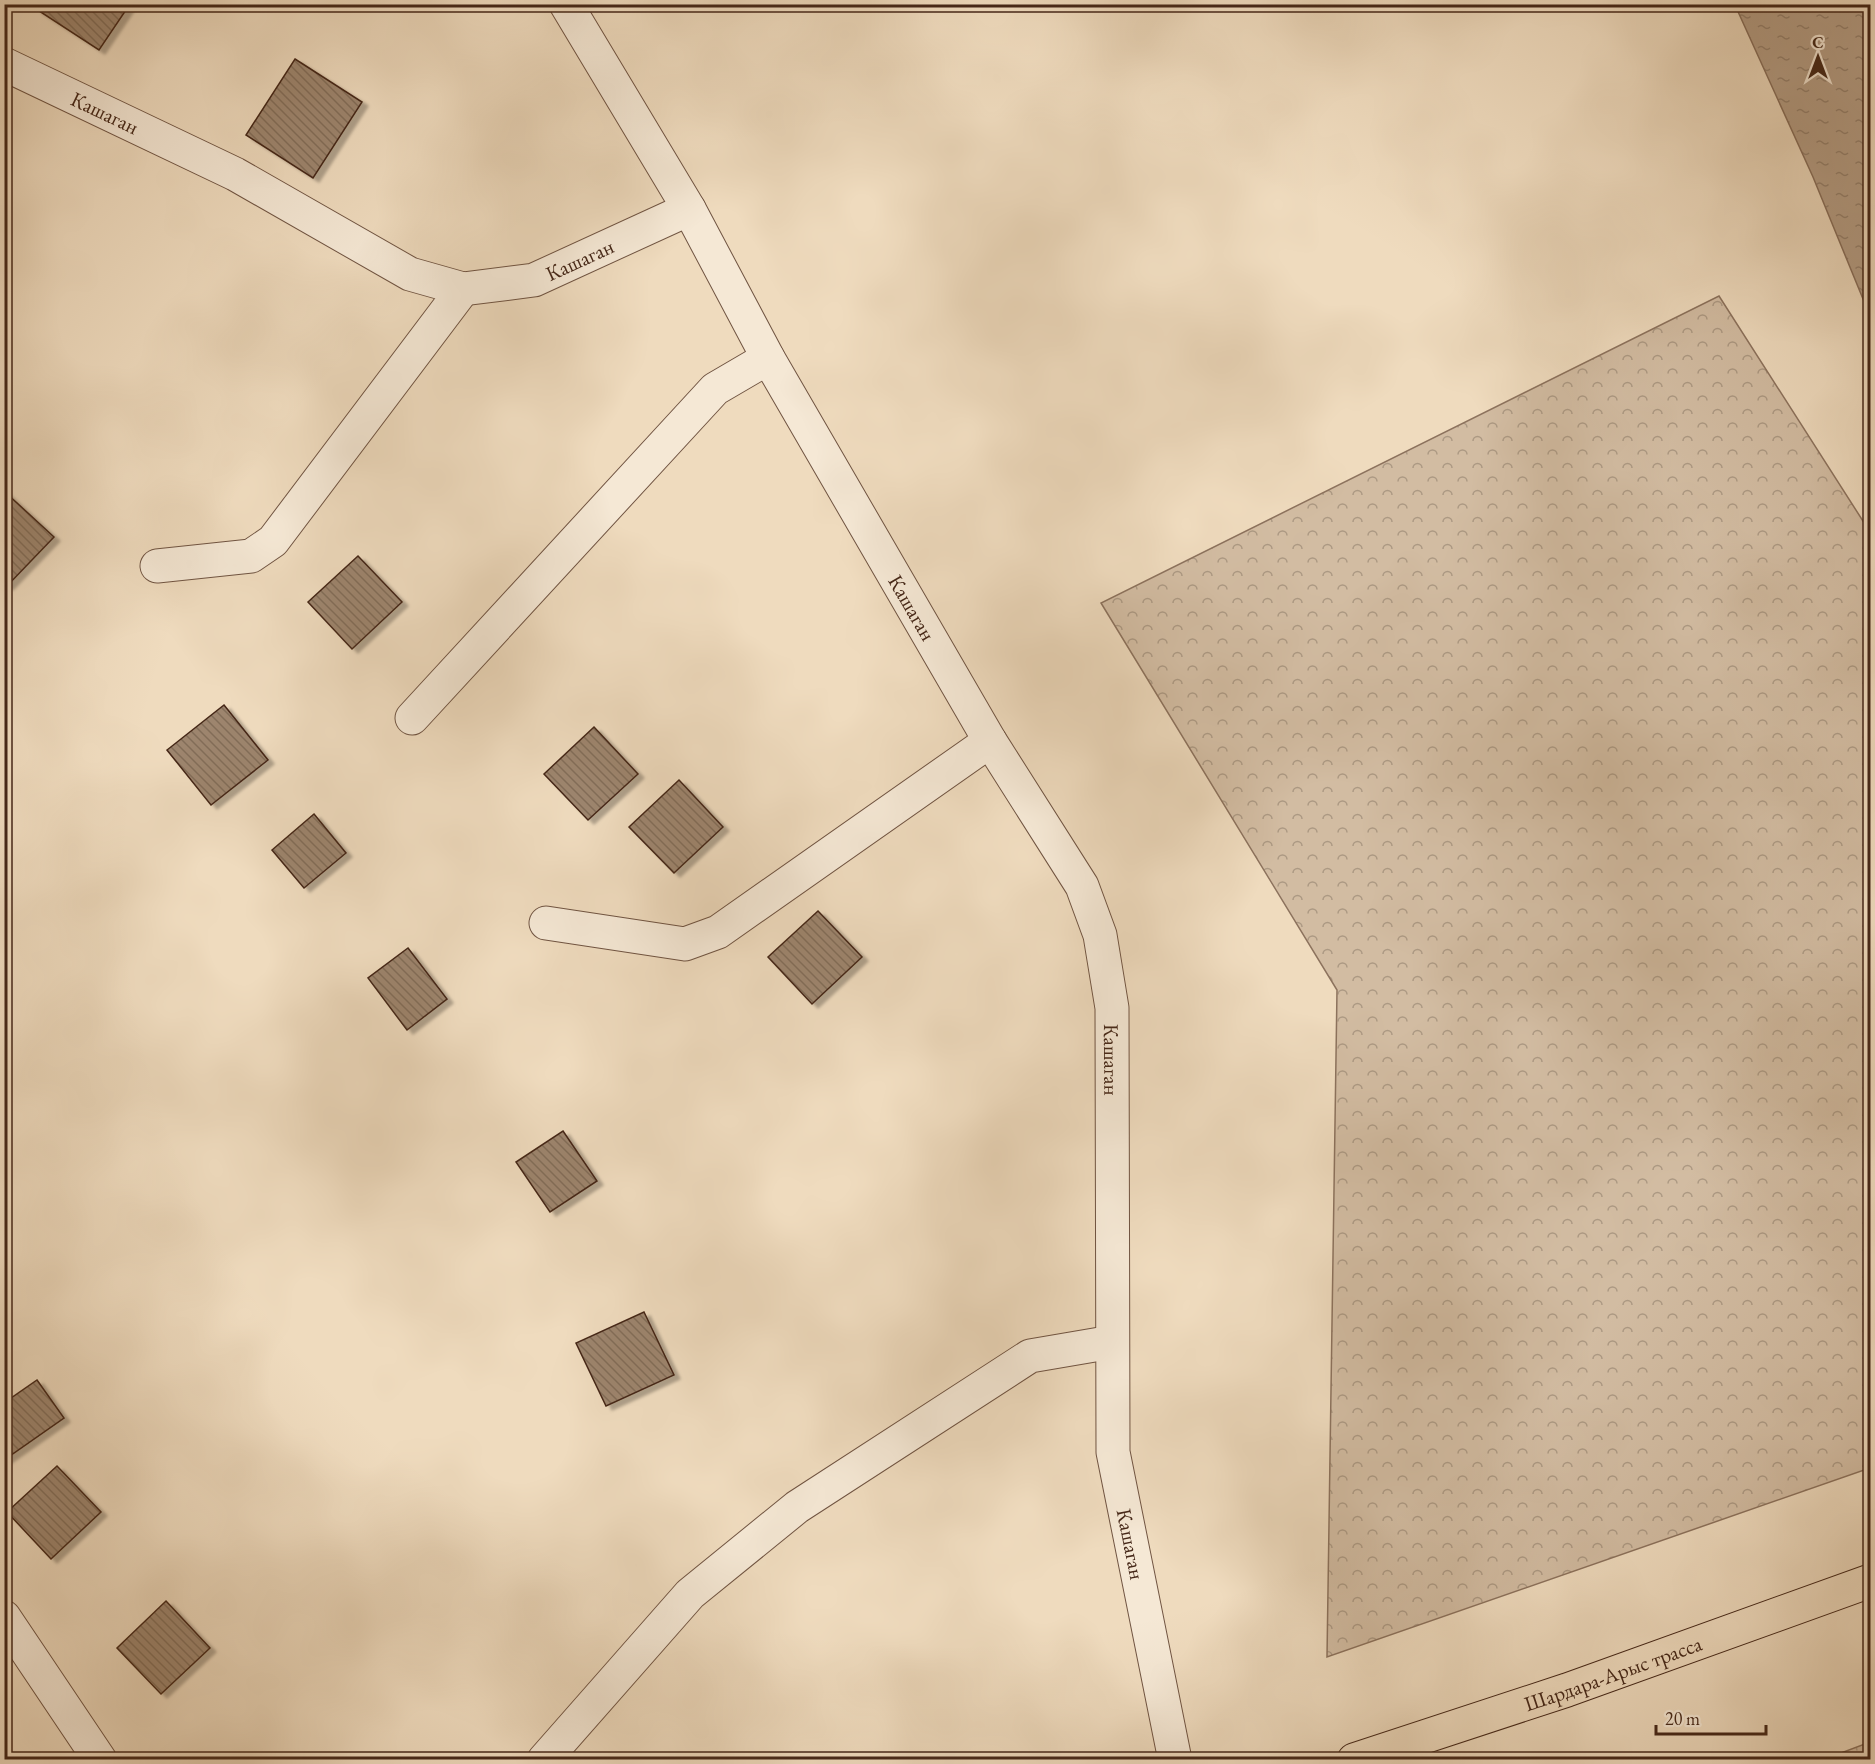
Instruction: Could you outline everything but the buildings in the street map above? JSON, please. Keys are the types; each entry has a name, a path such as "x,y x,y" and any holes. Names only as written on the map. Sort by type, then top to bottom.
{"main road":[{"name":"Шардара-Арыс трасса","path":"1354,1760 1567,1690 1870,1581"}],"street":[{"path":"566,4 689,209"},
{"name":"Кашаган","path":"4,64 236,174 410,274 463,289 534,280 689,209 768,358 990,741 1082,886 1100,935 1112,1008 1113,1452 1175,1760"},
{"path":"156,566 251,556 273,541 463,289"},
{"path":"412,718 715,389 768,358"},
{"path":"546,923 685,944 718,932 990,741"},
{"path":"544,1760 690,1594 797,1508 1030,1356 1112,1342"},
{"path":"4,1617 100,1760"}],"green space":[{"path":"1719,296 1870,532 1870,1468 1327,1657 1337,990 1101,603"},
{"path":"1870,1742 1870,1759 1825,1759"}],"water":[{"path":"1735,5 1870,5 1870,316 1813,177"}]}
